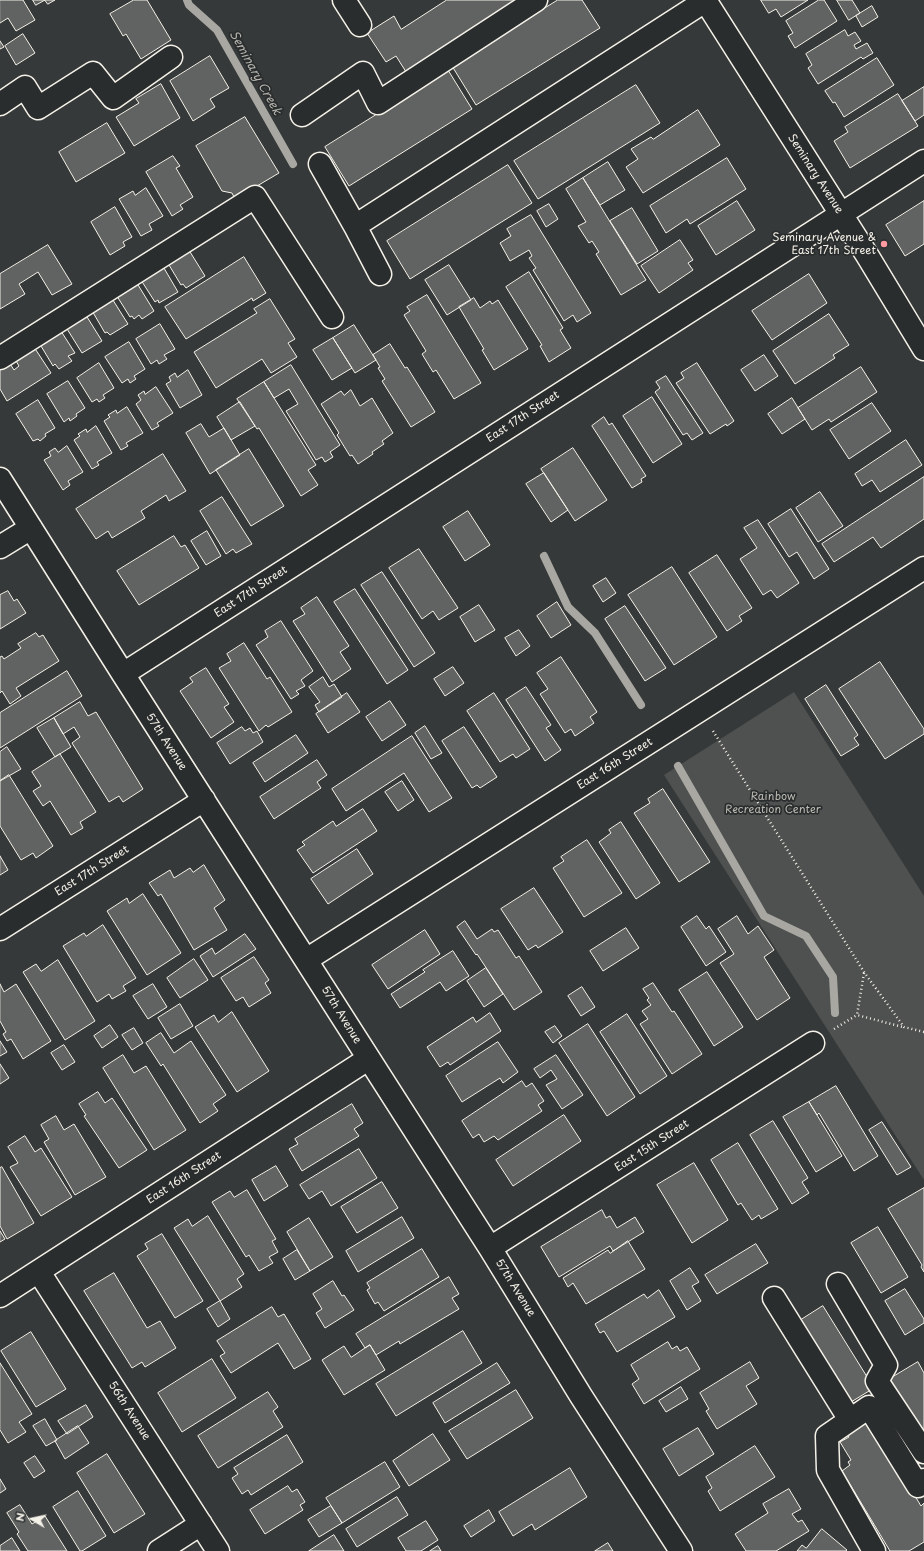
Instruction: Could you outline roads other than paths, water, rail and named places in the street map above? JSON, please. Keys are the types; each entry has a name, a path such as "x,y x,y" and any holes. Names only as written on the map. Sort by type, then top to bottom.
{"street":[{"path":"344,0 360,25"},
{"path":"302,115 363,73 378,103 536,0"},
{"path":"355,226 705,0"},
{"name":"Seminary Avenue","path":"705,0 924,348"},
{"path":"0,104 25,87 38,108 93,73 113,98 172,57"},
{"name":"East 17th Street","path":"123,674 924,161"},
{"path":"320,164 380,274"},
{"path":"0,358 254,197 332,317"},
{"name":"57th Avenue","path":"0,479 368,1059 490,1248 581,1396 681,1551"},
{"path":"0,547 30,528"},
{"name":"East 16th Street","path":"306,960 924,568"},
{"name":"East 17th Street","path":"0,929 204,800"},
{"name":"East 15th Street","path":"490,1248 813,1043"},
{"name":"East 16th Street","path":"0,1296 368,1059"},
{"name":"56th Avenue","path":"39,1272 218,1551"},
{"path":"838,1284 886,1365 877,1381 924,1452"},
{"path":"774,1298 850,1420"},
{"path":"874,1551 828,1470 826,1436 869,1407 918,1486 924,1480"},
{"path":"159,1551 201,1524"}],"waterway":[{"name":"Seminary Creek","path":"187,0 189,5 217,30 293,164"},
{"name":"Seminary Creek","path":"544,556 568,607 595,633 641,705"},
{"name":"Seminary Creek","path":"678,766 764,916 806,936 833,977 835,1013"}],"place":[{"name":"Seminary Avenue & East 17th Street","path":"884,244"}],"park label":[{"name":"Rainbow Recreation Center","path":"773,803"}]}
